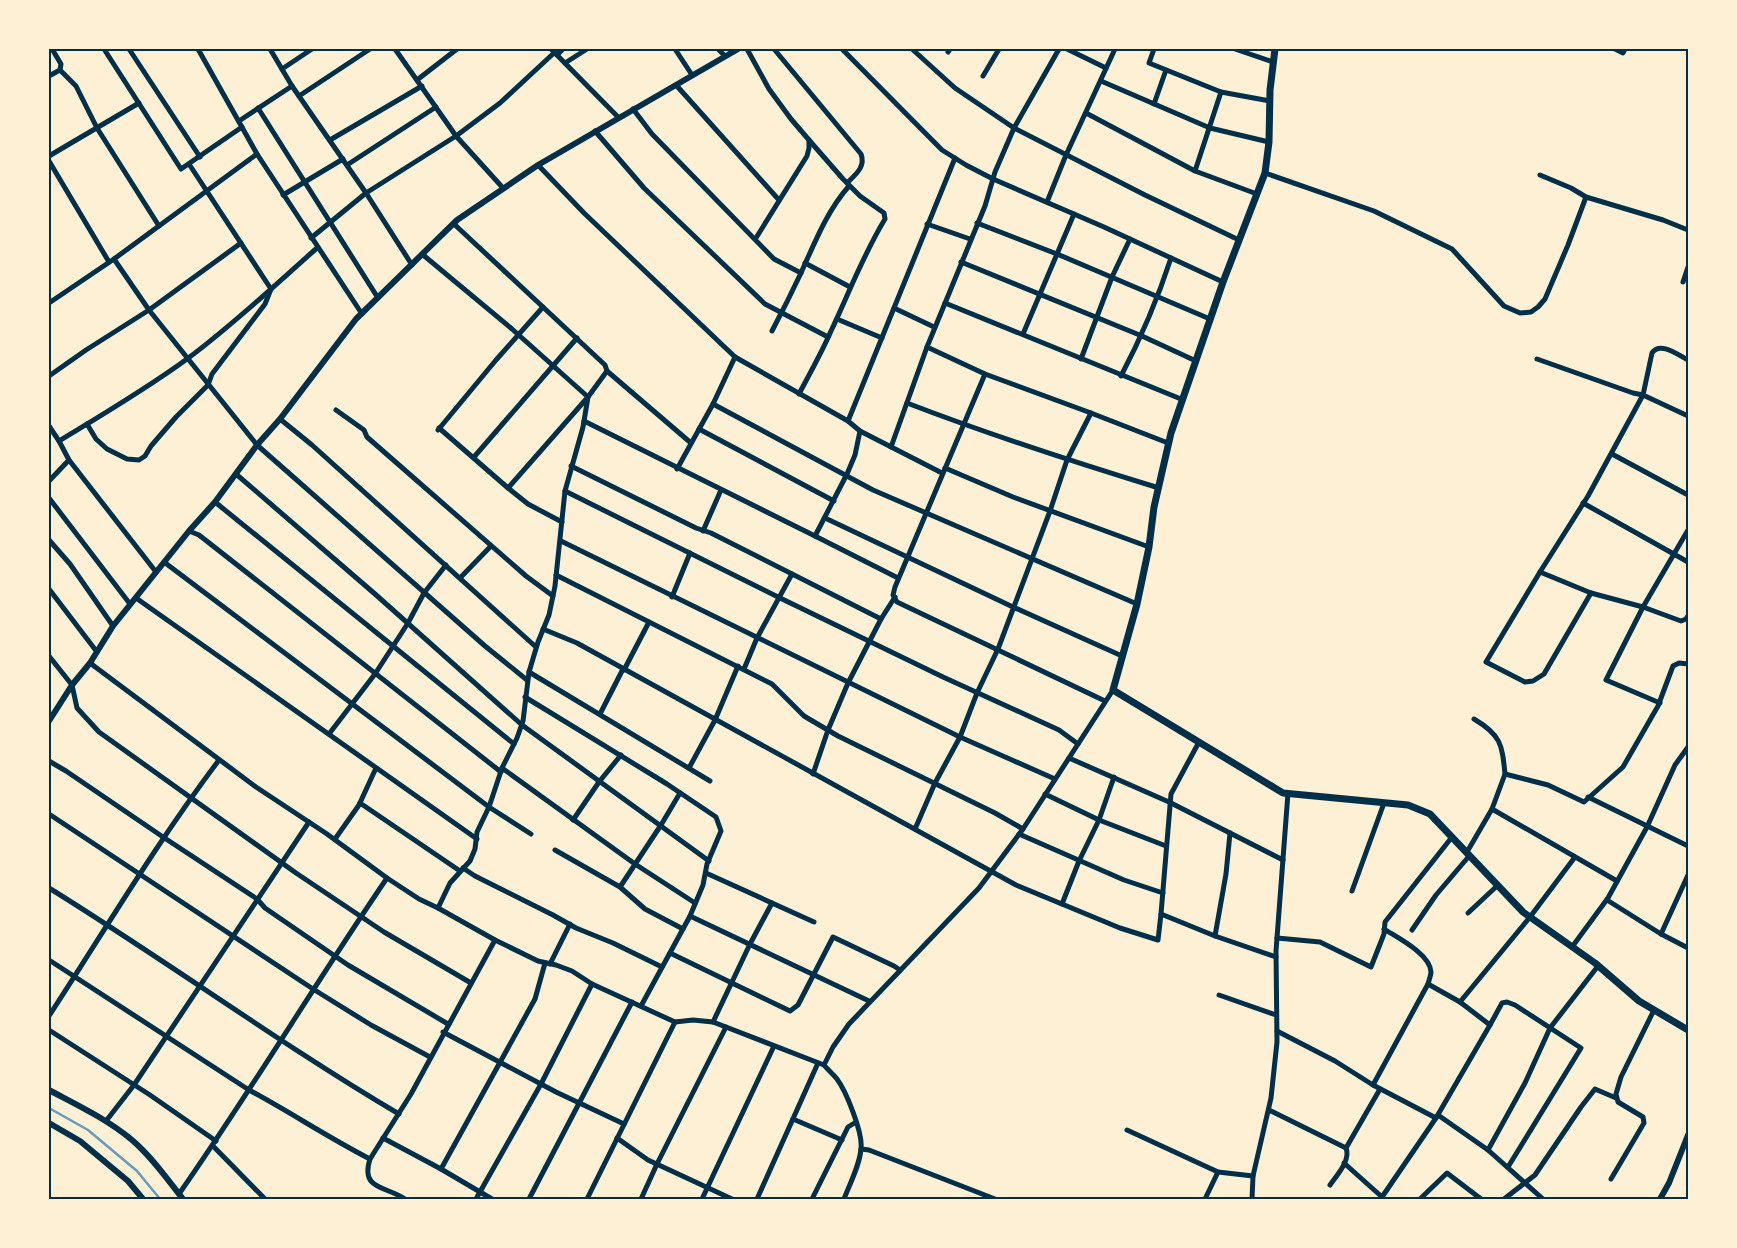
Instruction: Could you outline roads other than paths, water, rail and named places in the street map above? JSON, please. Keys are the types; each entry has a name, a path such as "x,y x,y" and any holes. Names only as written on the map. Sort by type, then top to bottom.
{"main road":[{"path":"1275,49 1265,174 1223,282 1168,443 1137,604 1113,690 1283,793 1408,805 1430,814 1523,912 1598,966 1639,1001 1688,1030"}],"street":[{"path":"52,49 61,64 60,70"},
{"path":"104,49 140,103 180,169 242,127"},
{"path":"129,49 200,157"},
{"path":"198,49 257,154 362,314"},
{"path":"270,49 292,86 366,193 412,265"},
{"path":"282,69 312,49"},
{"path":"299,96 370,49"},
{"path":"395,49 456,136 503,188"},
{"path":"417,80 457,49"},
{"path":"311,238 366,193 456,136 500,103 554,52 563,49"},
{"path":"565,62 587,49"},
{"path":"675,49 692,75"},
{"path":"718,49 725,56"},
{"path":"49,721 72,685 90,664 113,626 189,531 215,502 256,445 280,419 362,314 422,254 454,224 538,165 738,49"},
{"path":"747,49 768,88 791,119 848,184 860,196 884,213 885,219 872,240 837,319 799,394"},
{"path":"772,331 815,241 838,199 859,171 863,159 861,154 774,49"},
{"path":"842,49 942,150 955,158 993,179 1223,282"},
{"path":"912,49 955,88 1014,128 1145,195 1239,240"},
{"path":"983,76 999,49"},
{"path":"891,447 934,327 985,206 993,179 1014,128 1059,49"},
{"path":"1068,49 1106,68"},
{"path":"1047,202 1114,49"},
{"path":"1154,49 1149,63 1221,92 1270,101"},
{"path":"1235,49 1273,62"},
{"path":"1614,49 1623,53 1625,49"},
{"path":"554,52 618,118"},
{"path":"49,76 60,70"},
{"path":"60,70 76,86 97,128 159,226"},
{"path":"1154,104 1166,70"},
{"path":"1101,81 1210,128 1269,142"},
{"path":"676,85 779,200"},
{"path":"238,121 292,86"},
{"path":"330,140 422,86"},
{"path":"1195,171 1221,92"},
{"path":"49,156 140,103"},
{"path":"347,165 436,107"},
{"path":"258,108 378,298"},
{"path":"633,109 652,134 756,238 774,259 801,273"},
{"path":"1086,113 1195,171 1257,194"},
{"path":"595,131 644,188 764,304 828,337"},
{"path":"756,238 807,156 810,140"},
{"path":"49,303 112,261 257,154"},
{"path":"848,421 955,158"},
{"path":"283,195 343,159"},
{"path":"49,161 112,261 256,445 485,646 528,680"},
{"path":"189,164 271,289"},
{"path":"538,165 584,213 735,357 848,421 860,432 942,474"},
{"path":"1265,174 1374,211 1452,249 1504,306 1520,313 1531,312 1545,299 1586,197"},
{"path":"1540,175 1571,188 1586,197 1663,220 1688,230"},
{"path":"1023,334 1074,214"},
{"path":"454,224 577,338 605,366 607,371 691,443"},
{"path":"927,224 970,239"},
{"path":"977,224 1057,254 1210,319"},
{"path":"1081,359 1112,277 1130,239"},
{"path":"49,376 149,310 241,244"},
{"path":"59,441 187,358 271,289 317,248"},
{"path":"422,254 519,335 588,397"},
{"path":"1122,376 1159,297 1171,258"},
{"path":"961,262 1142,336 1196,361"},
{"path":"805,263 850,287"},
{"path":"1683,282 1688,267"},
{"path":"87,424 96,439 107,449 126,459 139,460 145,456 151,446 176,417 208,385 212,374 265,304 271,289"},
{"path":"945,303 1182,399"},
{"path":"543,307 439,429 528,504 562,522"},
{"path":"894,308 934,327"},
{"path":"837,319 882,338"},
{"path":"474,457 577,338"},
{"path":"927,347 985,374 1091,412 1168,443"},
{"path":"1591,593 1544,674 1533,681 1525,682 1486,662 1612,454 1643,395 1654,349 1659,347 1688,360"},
{"path":"677,469 713,404 735,357"},
{"path":"1537,359 1643,395 1688,416"},
{"path":"508,488 588,397 607,371"},
{"path":"985,374 907,556 893,594 898,602 1106,701"},
{"path":"438,908 450,883 470,861 475,849 480,825 489,806 501,770 522,725 529,672 553,596 561,541 565,491 584,421 588,397"},
{"path":"907,403 963,425 1066,460 1159,488"},
{"path":"713,404 847,474 873,490 1137,604"},
{"path":"336,410 364,430 367,437 491,546 553,596"},
{"path":"914,829 935,783 960,737 977,693 998,649 1050,511 1066,460 1091,412"},
{"path":"280,419 536,647"},
{"path":"584,421 898,578"},
{"path":"49,426 69,460 156,572"},
{"path":"699,429 834,501"},
{"path":"815,536 847,474 855,455 860,432"},
{"path":"1612,454 1688,495"},
{"path":"49,481 69,460"},
{"path":"571,466 881,619"},
{"path":"945,468 1013,497 1148,547"},
{"path":"236,474 522,725 709,861"},
{"path":"704,531 721,490"},
{"path":"565,491 869,642 1059,730 1078,744"},
{"path":"49,498 130,604"},
{"path":"215,502 514,744"},
{"path":"1583,503 1688,562"},
{"path":"825,518 1122,656"},
{"path":"1660,703 1606,680 1643,607 1688,530"},
{"path":"189,531 199,535 375,674 501,770 623,853 636,864 696,903"},
{"path":"49,540 70,564 113,626"},
{"path":"561,541 960,737 1055,779"},
{"path":"460,578 491,546"},
{"path":"672,597 690,553"},
{"path":"164,562 489,806 532,834"},
{"path":"329,734 375,674 408,624 424,593 446,565"},
{"path":"1540,572 1591,593 1643,607 1681,620 1686,619 1688,616"},
{"path":"744,670 757,638 792,574"},
{"path":"556,575 772,684 804,716 828,730 995,812 1023,829"},
{"path":"49,589 97,652"},
{"path":"813,774 828,730 848,683 881,619 895,597"},
{"path":"136,598 477,839"},
{"path":"600,714 649,622"},
{"path":"543,629 577,643 813,774 992,870 1016,885 1120,928 1158,940 1169,802 1171,794 1199,742"},
{"path":"49,656 72,685 77,708 99,732 282,863 384,932 470,983"},
{"path":"1506,774 1548,785 1584,802 1623,767 1660,703 1673,666 1679,663 1688,664"},
{"path":"90,664 256,787 335,839 387,878 419,899 538,961 572,971 592,984 675,1022 693,1020 713,1022 821,1064 843,1088 861,1141 861,1149 844,1199"},
{"path":"689,768 715,720 738,666"},
{"path":"529,672 710,781"},
{"path":"757,1199 793,1119 821,1064 849,1024 869,1001 979,888 1023,829 1113,690"},
{"path":"525,697 716,817 721,831 696,903 641,1006"},
{"path":"1412,930 1468,853 1492,809 1506,774 1501,746 1494,732 1474,719"},
{"path":"1572,947 1607,900 1646,827 1671,772 1688,747"},
{"path":"573,820 621,756"},
{"path":"1069,758 1169,802 1283,860"},
{"path":"49,1016 139,873 190,798 220,760"},
{"path":"49,761 257,899 265,908 348,965 448,1024"},
{"path":"335,839 360,803 376,768"},
{"path":"1062,904 1079,861 1099,820 1114,777"},
{"path":"620,887 680,793"},
{"path":"1252,1199 1253,1176 1271,1098 1276,1031 1277,938 1288,793"},
{"path":"1045,794 1099,820 1166,846"},
{"path":"1588,797 1688,846"},
{"path":"360,803 461,869 570,924 662,967"},
{"path":"1352,891 1384,803"},
{"path":"1492,809 1617,882"},
{"path":"49,814 314,989 371,1025 430,1057"},
{"path":"106,1121 134,1085 232,935 309,822"},
{"path":"1215,936 1226,874 1230,833"},
{"path":"1019,834 1124,880 1163,893"},
{"path":"1277,938 1320,942 1371,967 1385,922 1452,836"},
{"path":"555,850 620,887 645,909 683,929"},
{"path":"1460,1002 1530,917 1575,857"},
{"path":"706,873 814,922"},
{"path":"1661,934 1688,875"},
{"path":"49,1090 106,1121 132,1140 149,1157 181,1197 387,878"},
{"path":"1468,913 1498,885"},
{"path":"49,888 107,924 281,1041 399,1114"},
{"path":"1607,900 1661,934 1688,948"},
{"path":"713,1022 730,983 772,903"},
{"path":"1161,914 1276,958"},
{"path":"690,916 869,1001"},
{"path":"441,1169 535,999 548,963 570,924"},
{"path":"1372,1085 1428,984 1431,972 1427,961 1420,953 1384,929"},
{"path":"670,953 790,1011 798,1005 833,937 900,970"},
{"path":"405,1199 375,1184 368,1178 367,1170 370,1159 399,1114 495,940"},
{"path":"49,960 249,1090 283,1108 330,1138 370,1159"},
{"path":"1488,1150 1525,1083 1550,1028 1598,966"},
{"path":"476,1199 541,1084 592,984"},
{"path":"1428,984 1460,1002 1490,1025"},
{"path":"1219,995 1276,1015"},
{"path":"529,1199 632,1002"},
{"path":"1344,1163 1382,1197 1437,1117 1502,1003 1507,1002 1515,1005 1581,1048 1508,1167"},
{"path":"1616,1098 1621,1077 1654,1010"},
{"path":"587,1199 675,1022"},
{"path":"642,1199 657,1164 726,1027"},
{"path":"49,1030 134,1085 214,1144 265,1199"},
{"path":"1276,1031 1335,1061 1372,1085 1437,1117 1488,1150 1543,1199"},
{"path":"443,1032 541,1084 624,1124"},
{"path":"702,1199 774,1046"},
{"path":"1346,1148 1380,1089"},
{"path":"1504,1199 1535,1176 1595,1089 1616,1098 1618,1102 1643,1117 1644,1123 1611,1179"},
{"path":"1269,1110 1346,1148 1348,1153 1344,1163 1330,1185"},
{"path":"793,1119 842,1140"},
{"path":"812,1199 848,1127 856,1122"},
{"path":"49,1123 80,1141 128,1181 143,1199"},
{"path":"1128,1130 1218,1172 1253,1176"},
{"path":"1660,1199 1688,1135"},
{"path":"383,1138 492,1199"},
{"path":"617,1138 648,1160 732,1199"},
{"path":"861,1149 869,1150 995,1199"},
{"path":"1205,1199 1218,1172"},
{"path":"1420,1199 1447,1173 1481,1199"}],"waterway":[{"path":"49,1108 88,1130 137,1171 160,1199"}]}
